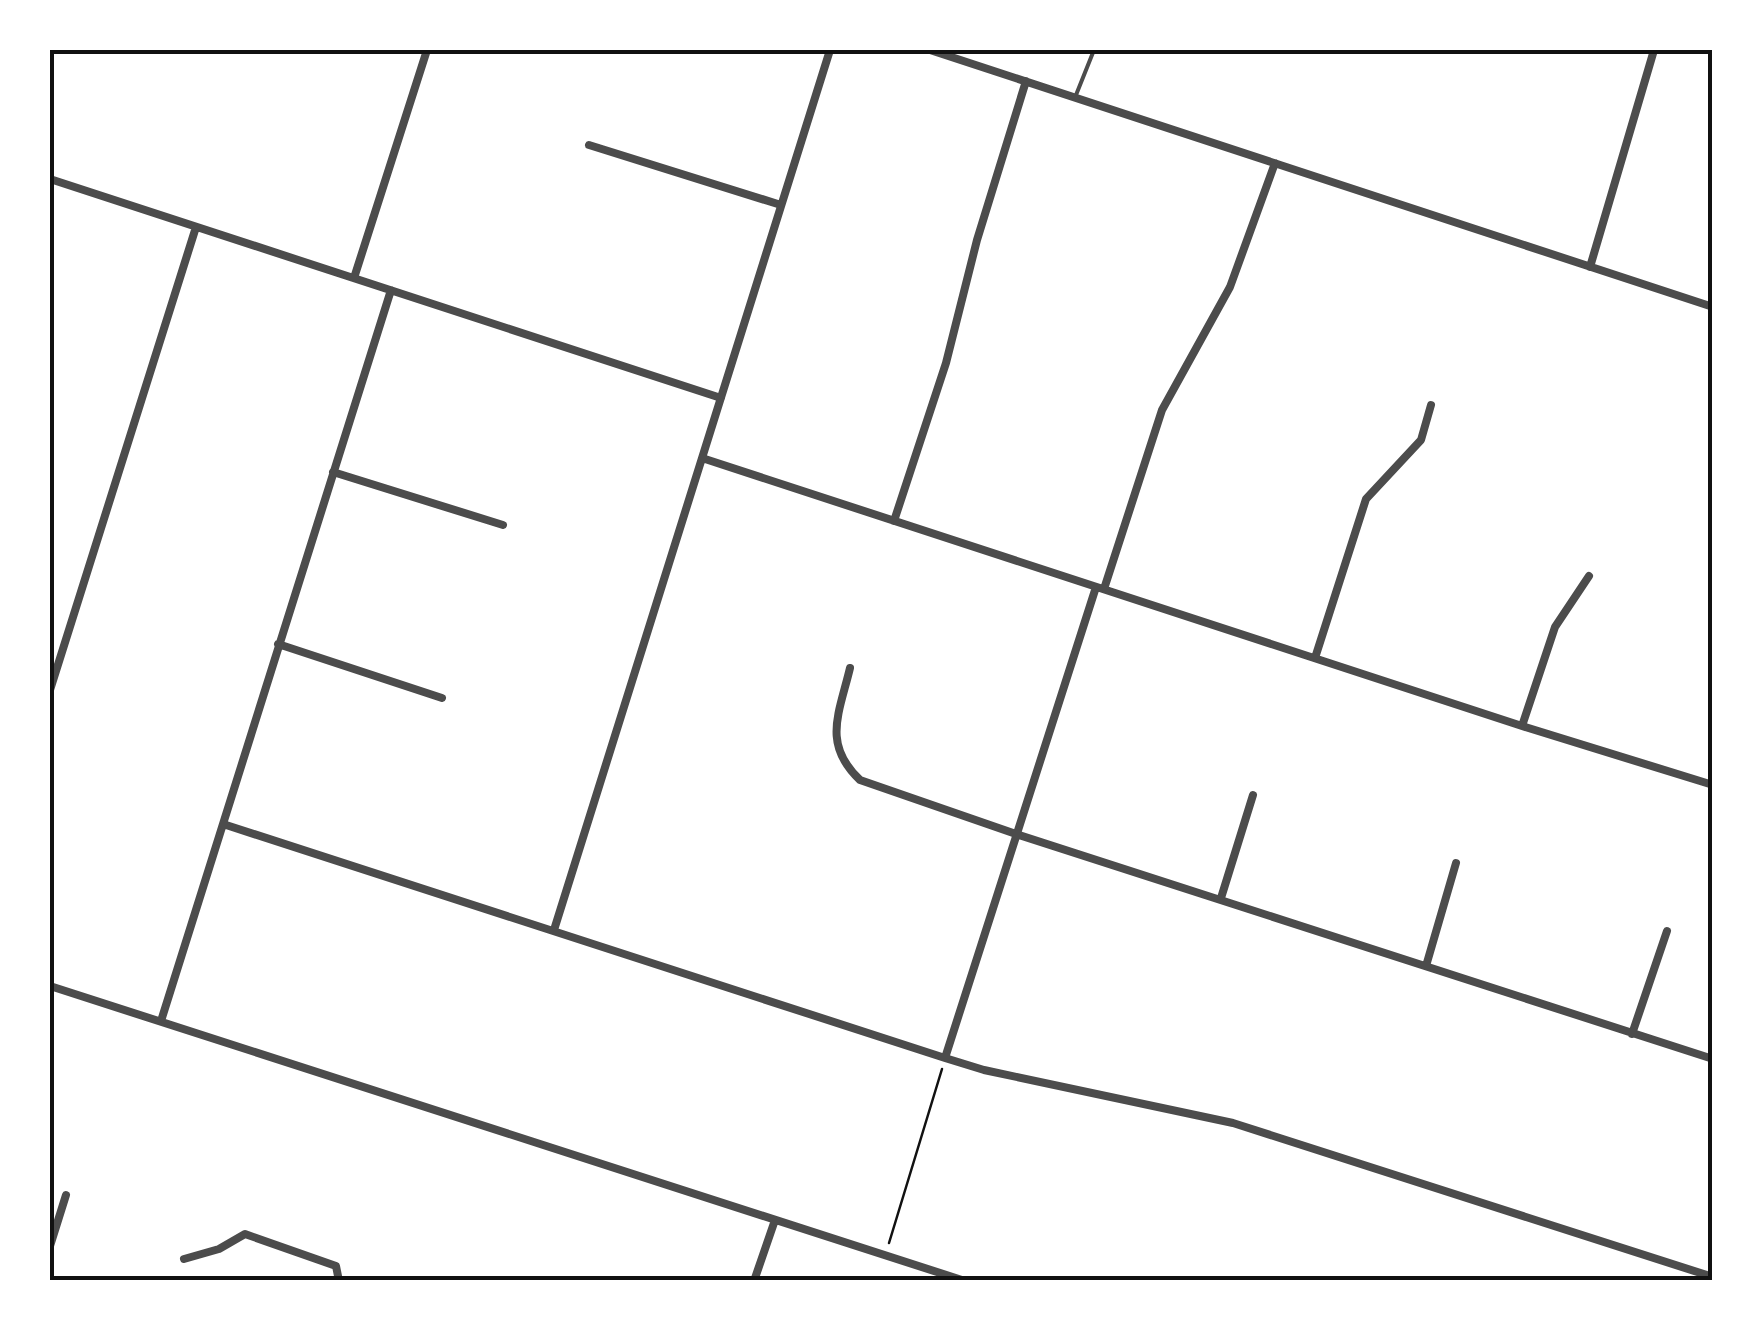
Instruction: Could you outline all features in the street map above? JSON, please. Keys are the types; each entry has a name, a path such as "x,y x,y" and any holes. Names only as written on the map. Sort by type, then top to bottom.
{"street":[{"path":"354,278 427,50"},
{"path":"554,930 830,50"},
{"path":"930,50 1713,307"},
{"path":"1590,267 1654,50"},
{"path":"894,520 946,363 976,240 1026,80"},
{"path":"590,145 782,205"},
{"path":"945,1058 1016,834 1162,410 1230,288 1274,164"},
{"path":"50,179 721,398"},
{"path":"50,690 196,227"},
{"path":"161,1021 391,290"},
{"path":"1315,658 1366,500 1421,440 1430,405"},
{"path":"702,458 1713,785"},
{"path":"333,472 503,524"},
{"path":"1522,726 1554,627 1589,576"},
{"path":"278,644 442,698"},
{"path":"850,668 838,715 836,748 844,764 860,780 1713,1059"},
{"path":"1221,898 1252,794"},
{"path":"224,824 945,1058 1003,1074 1233,1122 1713,1277"},
{"path":"1426,966 1456,863"},
{"path":"1632,1034 1667,931"},
{"path":"50,986 964,1281"},
{"path":"50,1246 66,1195"},
{"path":"754,1281 775,1220"},
{"path":"184,1259 219,1249 244,1234 336,1266 339,1281"}],"lane":[{"path":"1076,96 1094,50"}],"path":[{"path":"885,1256 945,1058"}]}
